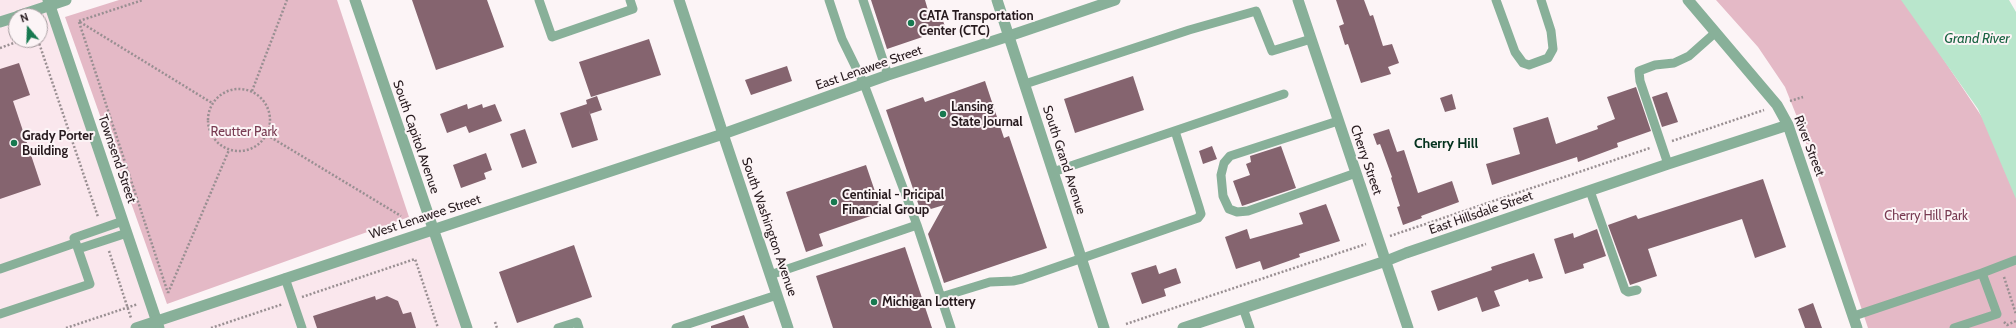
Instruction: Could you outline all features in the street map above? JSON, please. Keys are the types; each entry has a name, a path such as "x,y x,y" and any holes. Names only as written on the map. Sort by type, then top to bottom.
{"street":[{"path":"37,8 49,3 66,0"},
{"name":"South Capitol Avenue","path":"355,0 467,328"},
{"name":"South Washington Avenue","path":"679,0 788,328"},
{"name":"South Grand Avenue","path":"997,0 1104,328"},
{"name":"East Lenawee Street","path":"723,134 888,75 1115,0"},
{"name":"Cherry Street","path":"1298,0 1408,328"},
{"name":"River Street","path":"1688,0 1777,105 1788,125 1857,328"},
{"name":"Townsend Street","path":"49,3 158,324"},
{"name":"East Hillsdale Street","path":"1183,328 1201,325 1243,308 1386,261 1668,164 1788,125"},
{"name":"West Lenawee Street","path":"134,325 158,324 285,278 723,134"}],"lane":[{"path":"539,0 552,37 633,9 630,0"},
{"path":"829,0 842,39 864,84 917,225 951,328"},
{"path":"863,0 888,75"},
{"path":"1496,0 1515,52 1523,63 1529,65 1548,58 1553,49 1551,31 1541,0"},
{"path":"1025,84 1189,30 1256,11 1272,51 1310,39"},
{"path":"1668,164 1640,81 1639,71 1655,66 1674,63 1689,56 1716,32"},
{"path":"1053,172 1284,94"},
{"path":"1338,121 1230,156 1224,163 1221,175 1223,196 1229,209 1237,212 1248,211 1356,173"},
{"path":"941,298 990,282 1022,279 1198,218 1201,214 1175,131"},
{"path":"1590,191 1625,290 1628,292 1637,290"},
{"path":"0,314 90,284 74,238 123,221"},
{"path":"770,275 917,225"},
{"path":"0,269 76,246 105,240 127,233"},
{"path":"1854,316 2016,260"},
{"path":"1954,328 1997,314 1982,273"},
{"path":"285,278 302,328"},
{"path":"676,328 777,295"},
{"path":"1243,308 1250,328"},
{"path":"558,328 578,325"}],"path":[{"path":"79,22 143,0"},
{"path":"252,91 287,0"},
{"path":"79,22 212,103"},
{"path":"79,22 168,293 229,150"},
{"path":"41,48 101,229"},
{"path":"234,89 252,91 261,97 267,105 271,115 267,135 260,144 251,149 240,151 229,150 214,139 210,131 208,117 212,103 218,97 234,89"},
{"path":"1126,324 1803,97"},
{"path":"267,135 401,216"},
{"path":"105,240 134,325"},
{"path":"211,328 415,259 438,328"},
{"path":"2002,271 2016,314"},
{"path":"66,328 150,300"},
{"path":"495,322 497,328"}],"shaded area":[{"path":"0,0 66,0 50,6 157,321 433,229 466,328 0,328"}],"green space":[{"name":"Reutter Park","path":"119,0 337,0 409,217 167,304 65,17"},
{"name":"Cherry Hill Park","path":"1716,0 1904,0 1986,123 2016,197 2016,328 1868,328 1799,122 1785,87 1758,47"}],"water":[{"name":"Grand River","path":"1901,0 2009,0 2016,12 2016,199 1978,109"}],"building":[{"path":"412,0 487,0 504,47 436,70"},
{"name":"CATA Transportation Center (CTC)","path":"871,0 925,0 930,17 940,13 946,29 887,49"},
{"path":"1336,0 1364,0 1370,16 1373,15 1383,46 1392,44 1399,63 1388,67 1391,74 1361,83 1348,44 1345,45 1339,26 1344,24"},
{"path":"649,39 661,75 591,97 579,62"},
{"name":"Grady Porter Building","path":"19,63 30,95 13,101 41,185 0,199 0,69"},
{"path":"787,66 792,81 751,95 745,80"},
{"path":"1133,76 1144,110 1075,133 1064,99"},
{"path":"985,81 1004,138 1009,136 1047,248 944,283 928,234 944,205 921,212 886,110 923,97 925,102"},
{"path":"1636,87 1651,131 1617,143 1618,147 1578,162 1577,157 1492,185 1486,164 1520,154 1513,128 1548,117 1556,144 1598,129 1597,126 1615,119 1607,97"},
{"path":"1667,92 1678,122 1662,127 1652,97"},
{"path":"1452,94 1456,109 1445,112 1440,98"},
{"path":"597,96 602,110 590,114 598,140 572,148 560,113 587,104 586,100"},
{"path":"467,104 468,109 482,104 483,108 495,104 502,121 469,133 466,126 447,133 440,114"},
{"path":"525,129 537,163 522,168 510,134"},
{"path":"1389,129 1397,152 1404,150 1418,193 1452,181 1459,202 1421,216 1422,218 1403,225 1397,207 1400,206 1391,178 1392,177 1380,144 1377,145 1373,134"},
{"path":"1212,146 1217,159 1203,164 1199,151"},
{"path":"1281,146 1296,188 1242,206 1233,181 1250,175 1246,164 1251,162 1250,156"},
{"path":"486,153 492,170 484,173 486,179 461,188 453,165"},
{"name":"Centinial - Pricipal Financial Group","path":"866,165 882,212 819,234 823,246 806,252 786,192"},
{"path":"1763,179 1786,247 1755,258 1742,219 1648,249 1657,276 1630,285 1608,225 1636,215 1638,219"},
{"path":"1326,204 1340,241 1299,254 1300,257 1263,270 1260,261 1236,269 1225,237 1247,229 1250,239 1303,224 1299,213"},
{"path":"1597,229 1606,256 1583,264 1584,268 1565,274 1554,239 1573,233 1574,238"},
{"path":"574,245 592,297 517,323 499,272"},
{"name":"Michigan Lottery","path":"905,247 932,328 833,328 816,276"},
{"path":"1534,253 1543,278 1529,282 1528,279 1494,291 1500,306 1482,312 1477,297 1438,311 1431,291 1492,270 1491,267"},
{"path":"1156,265 1159,274 1176,268 1181,283 1164,289 1166,296 1142,304 1131,273"},
{"path":"375,296 376,300 387,296 398,301 403,314 411,312 416,328 317,328 313,316"},
{"path":"1813,303 1822,328 1805,328 1798,309"},
{"path":"744,315 749,328 711,328 711,326"}],"place":[{"name":"CATA Transportation Center (CTC)","path":"911,23"},
{"name":"Lansing State Journal","path":"943,114"},
{"name":"Grady Porter Building","path":"14,143"},
{"name":"Centinial - Pricipal Financial Group","path":"834,202"},
{"name":"Michigan Lottery","path":"874,302"}],"district":[{"name":"Cherry Hill","path":"1446,144"}]}
